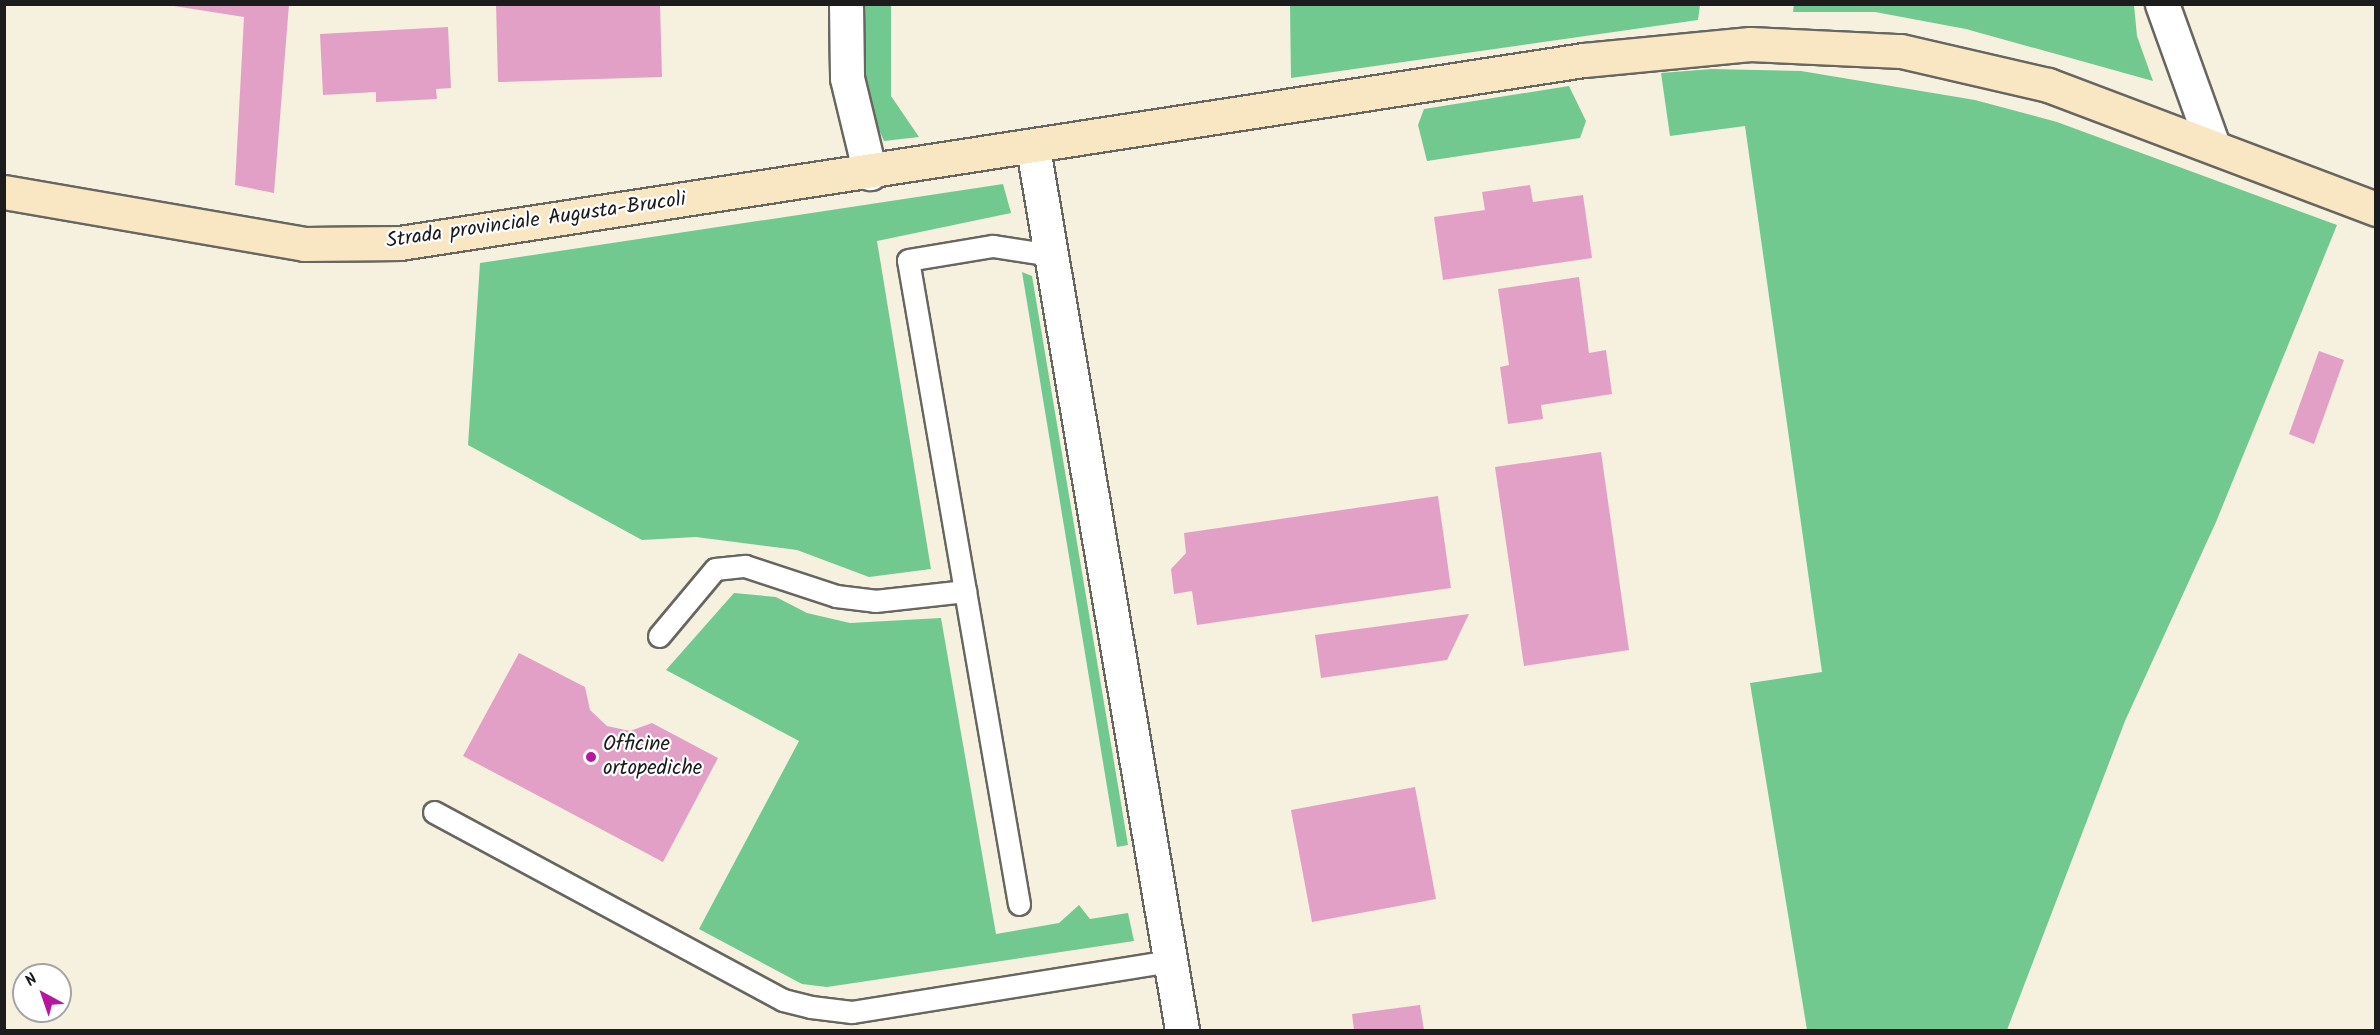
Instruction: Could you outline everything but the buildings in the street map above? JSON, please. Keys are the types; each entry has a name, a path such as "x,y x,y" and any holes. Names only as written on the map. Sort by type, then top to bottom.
{"main road":[{"name":"Strada provinciale Augusta-Brucoli","path":"4,192 304,244 400,243 1033,148 1584,60 1750,44 1901,51 2048,85 2376,209"}],"street":[{"path":"846,4 847,78 870,173"},
{"path":"2162,4 2213,146"},
{"path":"1033,148 1182,1030"}],"lane":[{"path":"1019,904 908,260 993,246 1051,255"},
{"path":"659,636 716,569 745,566 836,596 875,601 965,591"},
{"path":"434,812 783,1000 811,1007 852,1012 1170,961"}],"green space":[{"path":"1290,4 1700,5 1698,20 1291,78"},
{"path":"1794,4 2134,5 2137,36 2153,81 1966,29 1875,12 1793,12"},
{"path":"860,5 891,5 891,96 919,137 884,141 860,88"},
{"path":"1712,69 1801,71 1975,100 2057,122 2337,225 2216,522 2125,721 2007,1030 1807,1030 1750,683 1822,672 1745,126 1670,136 1661,73"},
{"path":"1569,86 1586,121 1580,138 1427,161 1418,125 1424,109"},
{"path":"1003,184 1011,213 877,241 931,569 869,577 797,550 696,537 642,540 468,445 480,263"},
{"path":"1022,272 1032,276 1128,845 1117,847"},
{"path":"734,593 776,597 807,613 850,623 941,618 996,934 1059,923 1079,905 1090,919 1128,913 1134,941 827,987 802,984 699,929 799,741 666,670"}],"place":[{"name":"Officine ortopediche","path":"591,757"}]}
